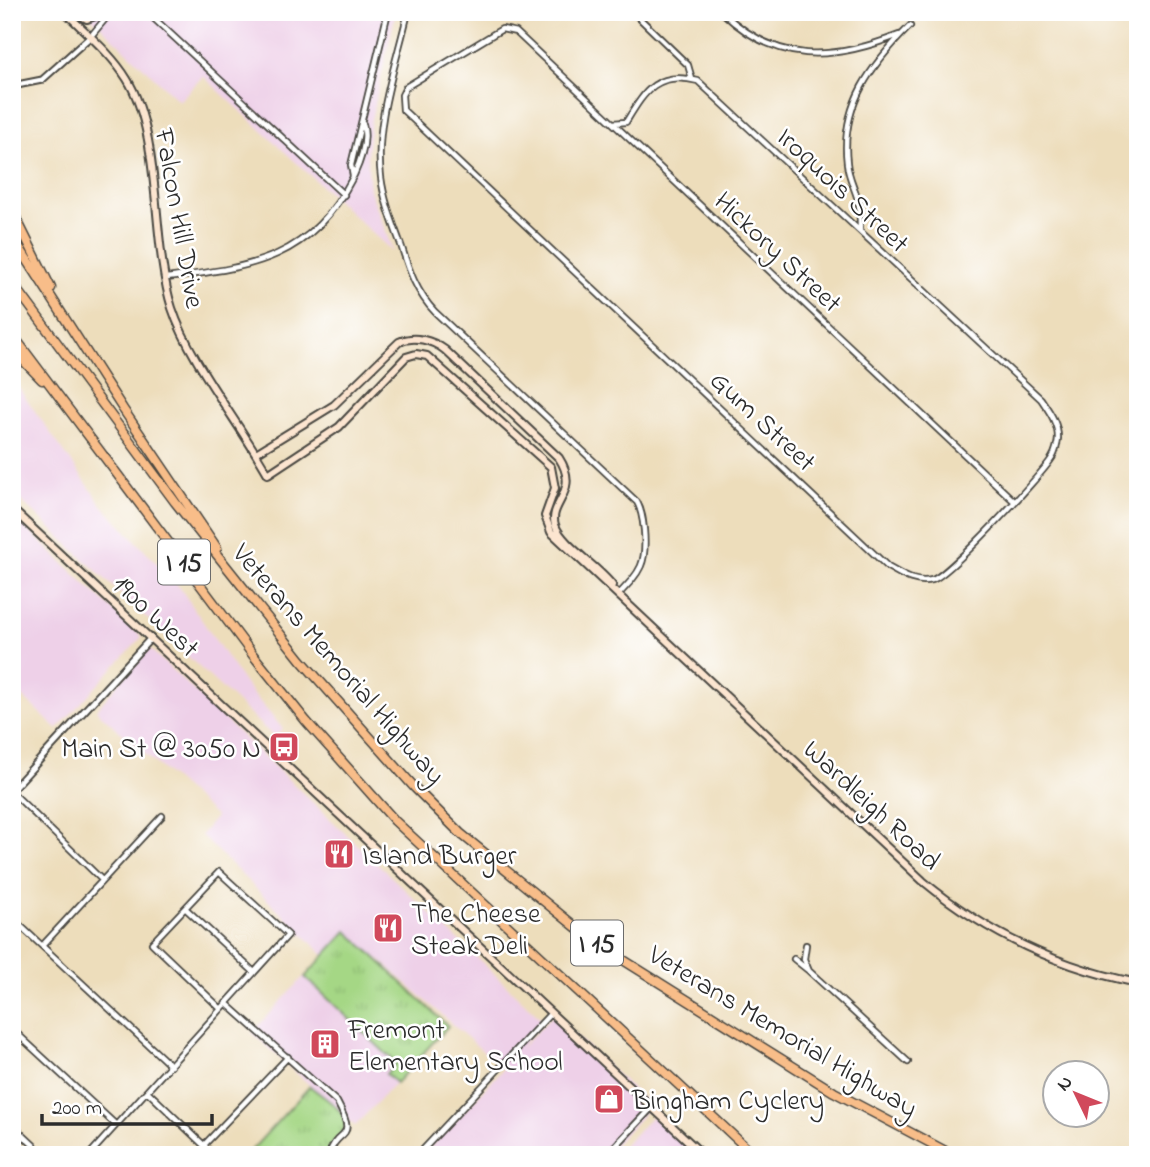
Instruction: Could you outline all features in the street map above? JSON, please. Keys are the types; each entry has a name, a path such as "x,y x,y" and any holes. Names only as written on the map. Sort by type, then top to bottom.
{"highway":[{"path":"12,210 65,316"},
{"path":"12,236 228,565"},
{"name":"Veterans Memorial Highway","path":"12,282 175,502 329,694 460,833 593,941 834,1092 953,1155"},
{"name":"Veterans Memorial Highway","path":"12,334 253,655 395,821 754,1155"},
{"path":"12,349 64,402"}],"main road":[{"name":"Falcon Hill Drive","path":"65,12 126,78 136,96 147,145 173,310 189,344 270,477 339,427 406,357 423,355 548,464 556,484 545,512 547,527 618,594"},
{"path":"74,12 87,19 109,12"},
{"path":"256,453 334,405 399,342 413,338 431,342 445,350 559,458 566,472 567,486 555,512 556,528 603,574 618,594"},
{"name":"1900 West","path":"12,509 703,1155"},
{"name":"Wardleigh Road","path":"618,594 899,859 952,904 994,931 1038,953 1089,971 1138,983"}],"street":[{"path":"12,86 42,80 90,37 109,12"},
{"path":"147,12 345,195"},
{"path":"166,278 234,270 269,260 301,241 345,195 359,166 365,138 363,124 388,12"},
{"path":"408,12 382,126 380,157 385,198 410,274 421,295 435,312 637,502 642,515 644,560 638,573 618,594"},
{"name":"Iroquois Street","path":"632,12 688,65 693,80 1041,399"},
{"path":"722,12 762,40 807,55 852,52 903,33"},
{"path":"860,232 859,205 846,163 849,122 864,78 910,26"},
{"name":"Hickory Street","path":"403,110 402,95 406,88 502,29 516,32 1014,501"},
{"path":"613,122 626,122 644,93 658,83 670,78 693,80"},
{"name":"Gum Street","path":"403,110 888,567 915,581 934,580 951,569 1053,458 1058,439 1055,420 1041,399"},
{"path":"102,880 12,791 151,638"},
{"path":"42,946 162,816"},
{"path":"90,1154 288,935 219,872 152,943 220,1008"},
{"path":"185,908 254,972"},
{"path":"12,918 171,1066"},
{"path":"806,945 804,959 809,971"},
{"path":"794,959 908,1062"},
{"path":"226,1003 337,1102 349,1122 347,1132 329,1155"},
{"path":"418,1155 551,1013"},
{"path":"12,1028 116,1125"},
{"path":"204,1146 288,1057"},
{"path":"147,1091 214,1155"},
{"path":"607,1155 652,1107"},
{"path":"12,1125 44,1155"}],"shaded area":[{"path":"94,12 396,12 371,120 367,156 370,190 393,252 203,76 179,101 90,16"},
{"path":"12,379 102,505 180,588 247,687 283,729 274,737 12,492"},
{"path":"12,515 142,637 57,729 12,687"},
{"path":"149,648 542,1019 520,1049 553,1015 651,1106 605,1155 423,1155 503,1069 372,953 448,1026 355,1126 252,1033 324,955 201,835 216,817 96,710"},
{"path":"654,1114 697,1155 631,1155 623,1146"}],"green space":[{"path":"347,931 448,1026 396,1083 386,1074 396,1063 305,977"},
{"path":"310,1086 335,1106 344,1118 343,1132 327,1155 247,1155"}],"place":[{"name":"Main St @ 3050 N","path":"284,747"},
{"name":"Island Burger","path":"339,854"},
{"name":"The Cheese Steak Deli","path":"388,928"},
{"name":"Fremont Elementary School","path":"325,1044"},
{"name":"Bingham Cyclery","path":"609,1099"}]}
